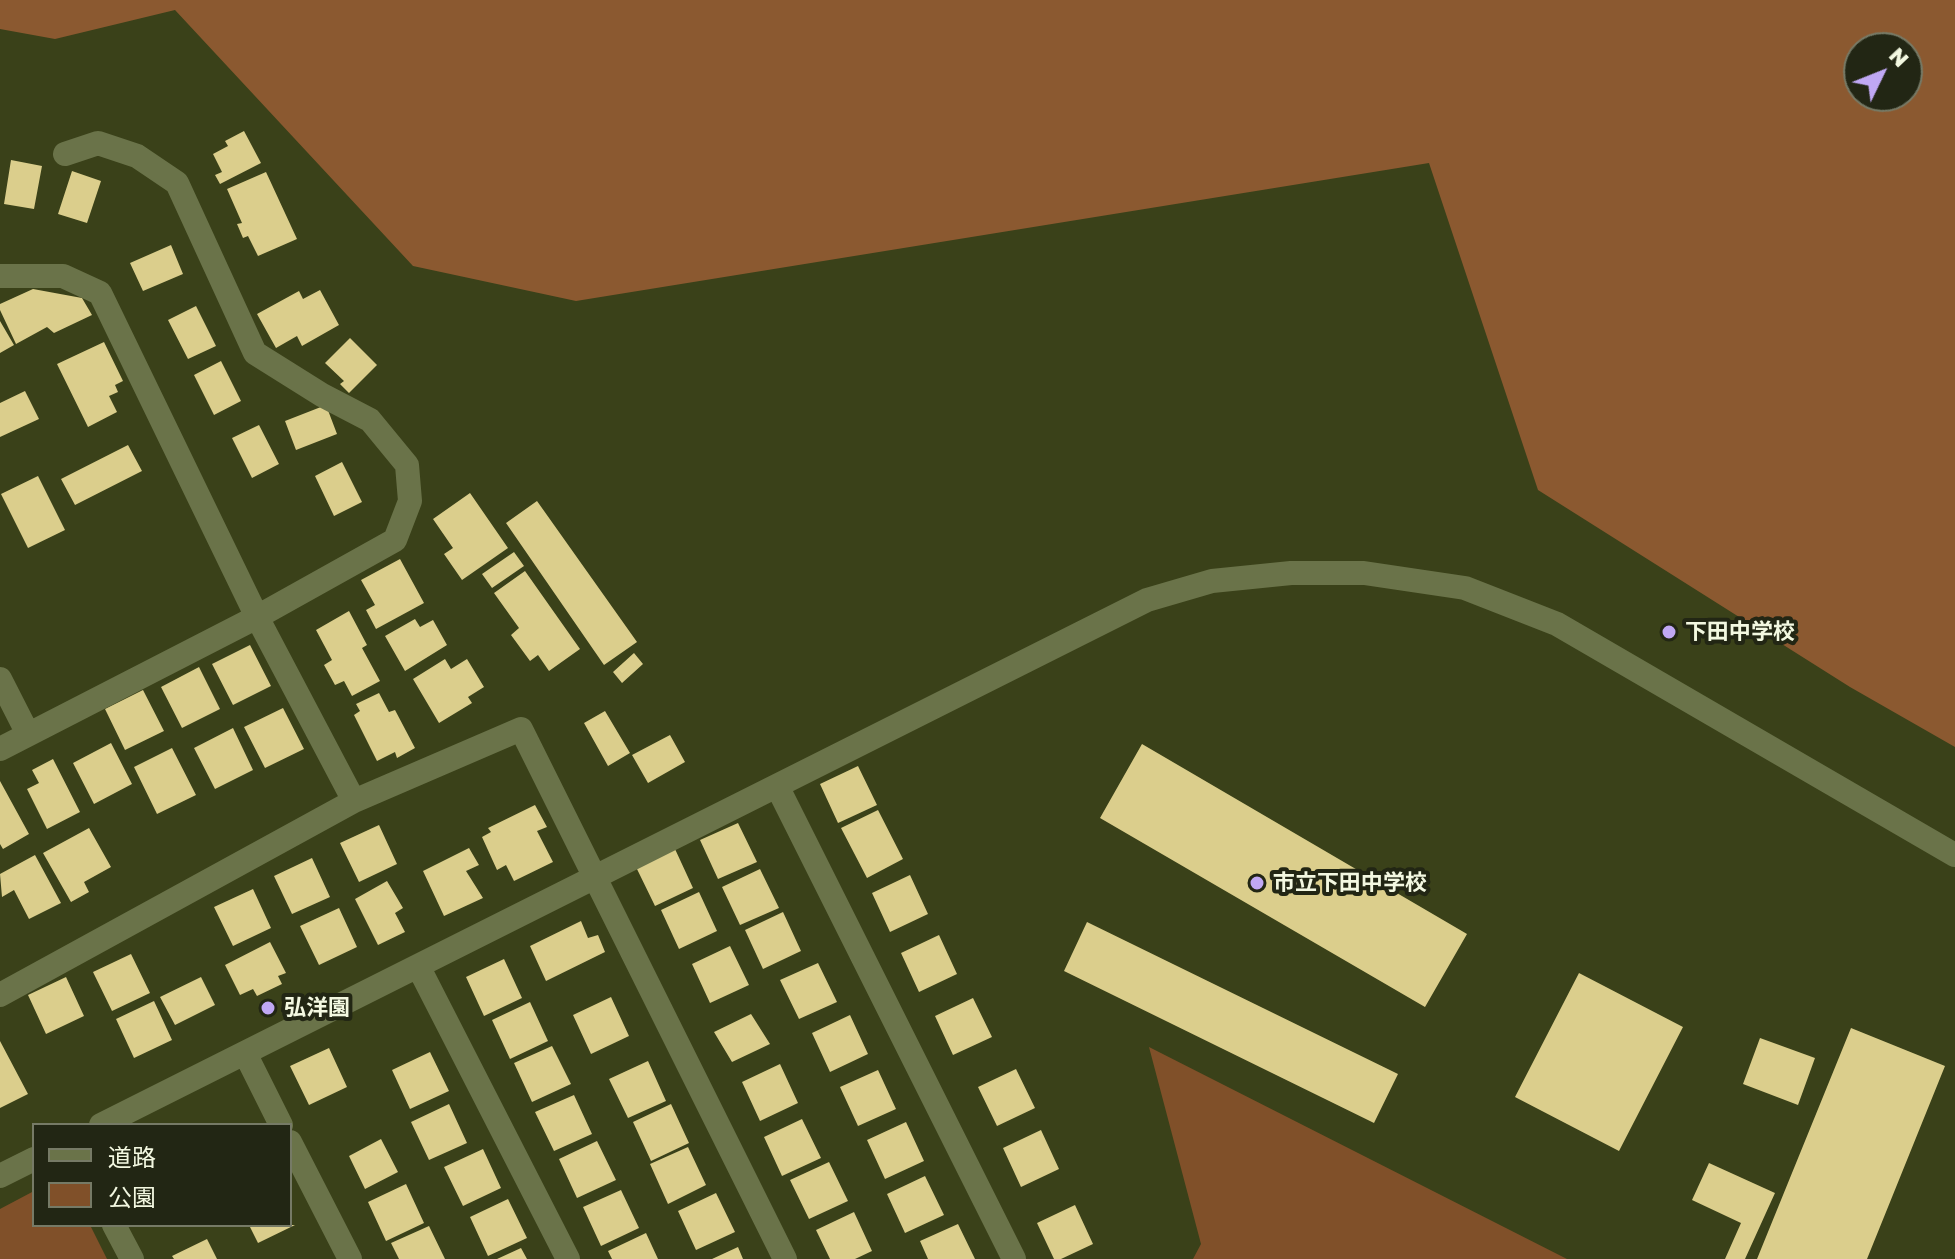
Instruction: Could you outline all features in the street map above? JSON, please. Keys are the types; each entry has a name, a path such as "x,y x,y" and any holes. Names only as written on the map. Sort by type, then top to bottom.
{"street":[{"path":"0,749 257,617 395,540 410,501 407,465 370,420 322,395 255,353 177,183 137,156 98,143 65,154"},
{"path":"0,276 63,276 100,293 257,617 354,801"},
{"path":"105,1123 1147,600 1212,581 1291,573 1364,573 1465,588 1557,624 1955,855"},
{"path":"0,679 28,734"},
{"path":"0,995 354,801 521,729 785,1259"},
{"path":"777,786 1014,1259"},
{"path":"418,966 568,1259"},
{"path":"245,1053 280,1123"},
{"path":"292,1146 350,1259"},
{"path":"0,1176 32,1160"},
{"path":"115,1227 132,1259"}],"green space":[{"path":"1149,1047 1567,1259 1193,1259 1201,1244"},
{"path":"32,1192 32,1227 91,1227 107,1259 0,1259 0,1209"}],"shaded area":[{"path":"0,0 1955,0 1955,747 1850,687 1538,490 1429,163 576,301 413,266 175,10 55,39 0,29"}],"building":[{"path":"244,131 261,163 220,184 215,175 222,172 213,154 228,146 225,141"},
{"path":"11,160 42,166 34,209 4,204"},
{"path":"72,171 101,181 87,223 58,214"},
{"path":"266,172 297,239 258,256 248,236 243,238 237,224 242,223 227,189"},
{"path":"171,245 183,274 143,291 130,263"},
{"path":"33,289 82,298 92,315 54,333 47,327 16,344 0,304"},
{"path":"320,290 339,325 302,346 297,336 276,348 257,314 299,291 303,299"},
{"path":"196,306 216,346 188,359 168,320"},
{"path":"0,321 14,345 0,353"},
{"path":"350,338 377,365 349,393 340,384 344,381 325,363"},
{"path":"104,342 123,381 115,385 118,392 109,396 117,412 88,427 57,364"},
{"path":"221,361 241,401 214,415 194,375"},
{"path":"25,391 39,419 0,437 0,403"},
{"path":"326,405 337,434 296,450 285,421"},
{"path":"259,425 279,464 252,478 232,438"},
{"path":"128,445 142,471 75,505 61,479"},
{"path":"342,462 362,502 334,516 315,476"},
{"path":"38,476 65,530 28,548 1,494"},
{"path":"470,493 508,548 462,580 444,554 453,548 433,519"},
{"path":"537,501 637,642 604,665 506,523"},
{"path":"514,552 524,566 492,588 482,574"},
{"path":"400,559 424,603 376,629 366,610 375,605 361,580"},
{"path":"525,571 580,649 549,671 538,655 530,661 511,635 519,628 494,593"},
{"path":"349,611 367,645 362,648 380,681 352,696 344,681 335,685 324,665 332,660 316,630"},
{"path":"415,619 420,627 433,620 447,645 405,671 385,636"},
{"path":"250,645 271,686 233,705 212,664"},
{"path":"634,653 643,664 622,683 613,672"},
{"path":"445,659 451,669 467,659 484,687 468,697 472,703 439,723 413,679"},
{"path":"199,667 220,709 182,728 161,687"},
{"path":"143,690 164,731 125,750 105,709"},
{"path":"379,693 389,712 395,710 415,748 397,758 395,752 377,761 354,715 360,711 356,704"},
{"path":"283,708 304,749 265,768 244,727"},
{"path":"605,711 630,753 608,766 584,723"},
{"path":"233,728 253,770 215,789 194,748"},
{"path":"670,735 685,762 648,783 632,755"},
{"path":"111,743 132,784 94,804 73,763"},
{"path":"1142,744 1467,934 1425,1007 1100,818"},
{"path":"172,748 196,795 157,814 134,767"},
{"path":"53,759 80,812 47,829 27,789 39,783 32,770"},
{"path":"858,766 877,805 838,823 820,784"},
{"path":"0,781 29,834 3,849 0,844"},
{"path":"535,805 547,827 537,831 553,862 514,881 506,865 497,870 482,837 491,832 488,828"},
{"path":"878,810 903,859 867,878 841,828"},
{"path":"738,823 757,862 718,879 700,840"},
{"path":"379,825 397,864 359,882 340,843"},
{"path":"89,828 111,867 84,882 89,892 71,902 43,853"},
{"path":"469,848 479,865 466,871 483,898 444,916 423,871"},
{"path":"675,849 693,888 655,906 636,867"},
{"path":"35,855 61,903 29,919 14,890 2,897 0,874"},
{"path":"312,858 330,897 292,914 274,876"},
{"path":"760,869 779,908 740,925 722,887"},
{"path":"910,875 928,914 890,932 872,893"},
{"path":"387,881 403,908 395,913 405,932 378,945 355,899"},
{"path":"253,889 271,928 233,946 214,907"},
{"path":"699,892 717,931 679,949 661,910"},
{"path":"339,908 357,947 319,965 300,926"},
{"path":"783,912 801,951 763,969 745,930"},
{"path":"581,921 588,938 598,935 605,952 546,981 530,946"},
{"path":"1087,922 1398,1074 1374,1123 1064,971"},
{"path":"939,935 957,974 919,992 901,953"},
{"path":"270,942 286,973 278,976 282,984 257,996 253,989 240,995 225,965"},
{"path":"730,946 749,985 710,1003 692,964"},
{"path":"131,954 150,993 112,1011 93,972"},
{"path":"504,959 522,998 484,1016 466,977"},
{"path":"818,963 837,1002 799,1019 780,980"},
{"path":"1579,973 1683,1027 1619,1151 1515,1097"},
{"path":"66,977 84,1016 46,1034 28,995"},
{"path":"201,977 215,1005 175,1025 160,997"},
{"path":"611,997 629,1036 591,1054 573,1015"},
{"path":"973,998 992,1037 953,1055 935,1016"},
{"path":"154,1001 172,1040 134,1058 116,1019"},
{"path":"530,1002 548,1041 510,1059 492,1020"},
{"path":"751,1014 770,1044 732,1062 714,1032"},
{"path":"850,1015 868,1054 830,1072 812,1033"},
{"path":"1851,1028 1945,1066 1867,1259 1757,1259"},
{"path":"1760,1038 1815,1058 1798,1105 1743,1084"},
{"path":"0,1041 28,1094 0,1108"},
{"path":"552,1046 571,1084 532,1102 514,1063"},
{"path":"329,1048 347,1087 309,1105 290,1066"},
{"path":"430,1052 449,1091 410,1109 392,1070"},
{"path":"648,1061 666,1101 628,1118 609,1079"},
{"path":"780,1064 798,1103 760,1121 742,1082"},
{"path":"1016,1069 1035,1108 997,1126 978,1087"},
{"path":"878,1070 896,1109 858,1126 840,1087"},
{"path":"574,1095 592,1134 554,1151 535,1112"},
{"path":"449,1104 467,1143 429,1160 411,1122"},
{"path":"671,1104 689,1143 651,1161 633,1122"},
{"path":"802,1119 821,1158 782,1176 764,1137"},
{"path":"906,1122 924,1161 885,1179 867,1140"},
{"path":"1041,1130 1059,1169 1021,1187 1003,1148"},
{"path":"381,1139 398,1172 365,1189 349,1156"},
{"path":"597,1141 616,1180 577,1198 559,1159"},
{"path":"688,1147 706,1185 668,1204 650,1164"},
{"path":"483,1149 501,1188 463,1206 444,1167"},
{"path":"829,1162 848,1201 809,1219 790,1180"},
{"path":"1709,1163 1775,1193 1745,1259 1725,1259 1741,1223 1692,1200"},
{"path":"925,1176 944,1215 905,1233 887,1194"},
{"path":"406,1184 424,1223 386,1241 368,1202"},
{"path":"621,1190 639,1228 601,1246 583,1207"},
{"path":"716,1193 735,1232 696,1250 678,1211"},
{"path":"508,1199 527,1238 488,1256 470,1217"},
{"path":"1075,1205 1093,1244 1061,1259 1054,1259 1037,1223"},
{"path":"854,1212 872,1251 855,1259 830,1259 816,1230"},
{"path":"958,1224 975,1259 928,1259 920,1241"},
{"path":"429,1226 445,1259 399,1259 391,1243"},
{"path":"250,1227 291,1227 258,1243"},
{"path":"646,1233 658,1259 612,1259 608,1251"},
{"path":"207,1239 217,1259 174,1259 172,1256"},
{"path":"738,1247 743,1259 712,1259"},
{"path":"521,1248 527,1259 497,1259"}],"place":[{"name":"下田中学校","path":"1669,632"},
{"name":"市立下田中学校","path":"1257,883"},
{"name":"弘洋園","path":"268,1008"}]}
